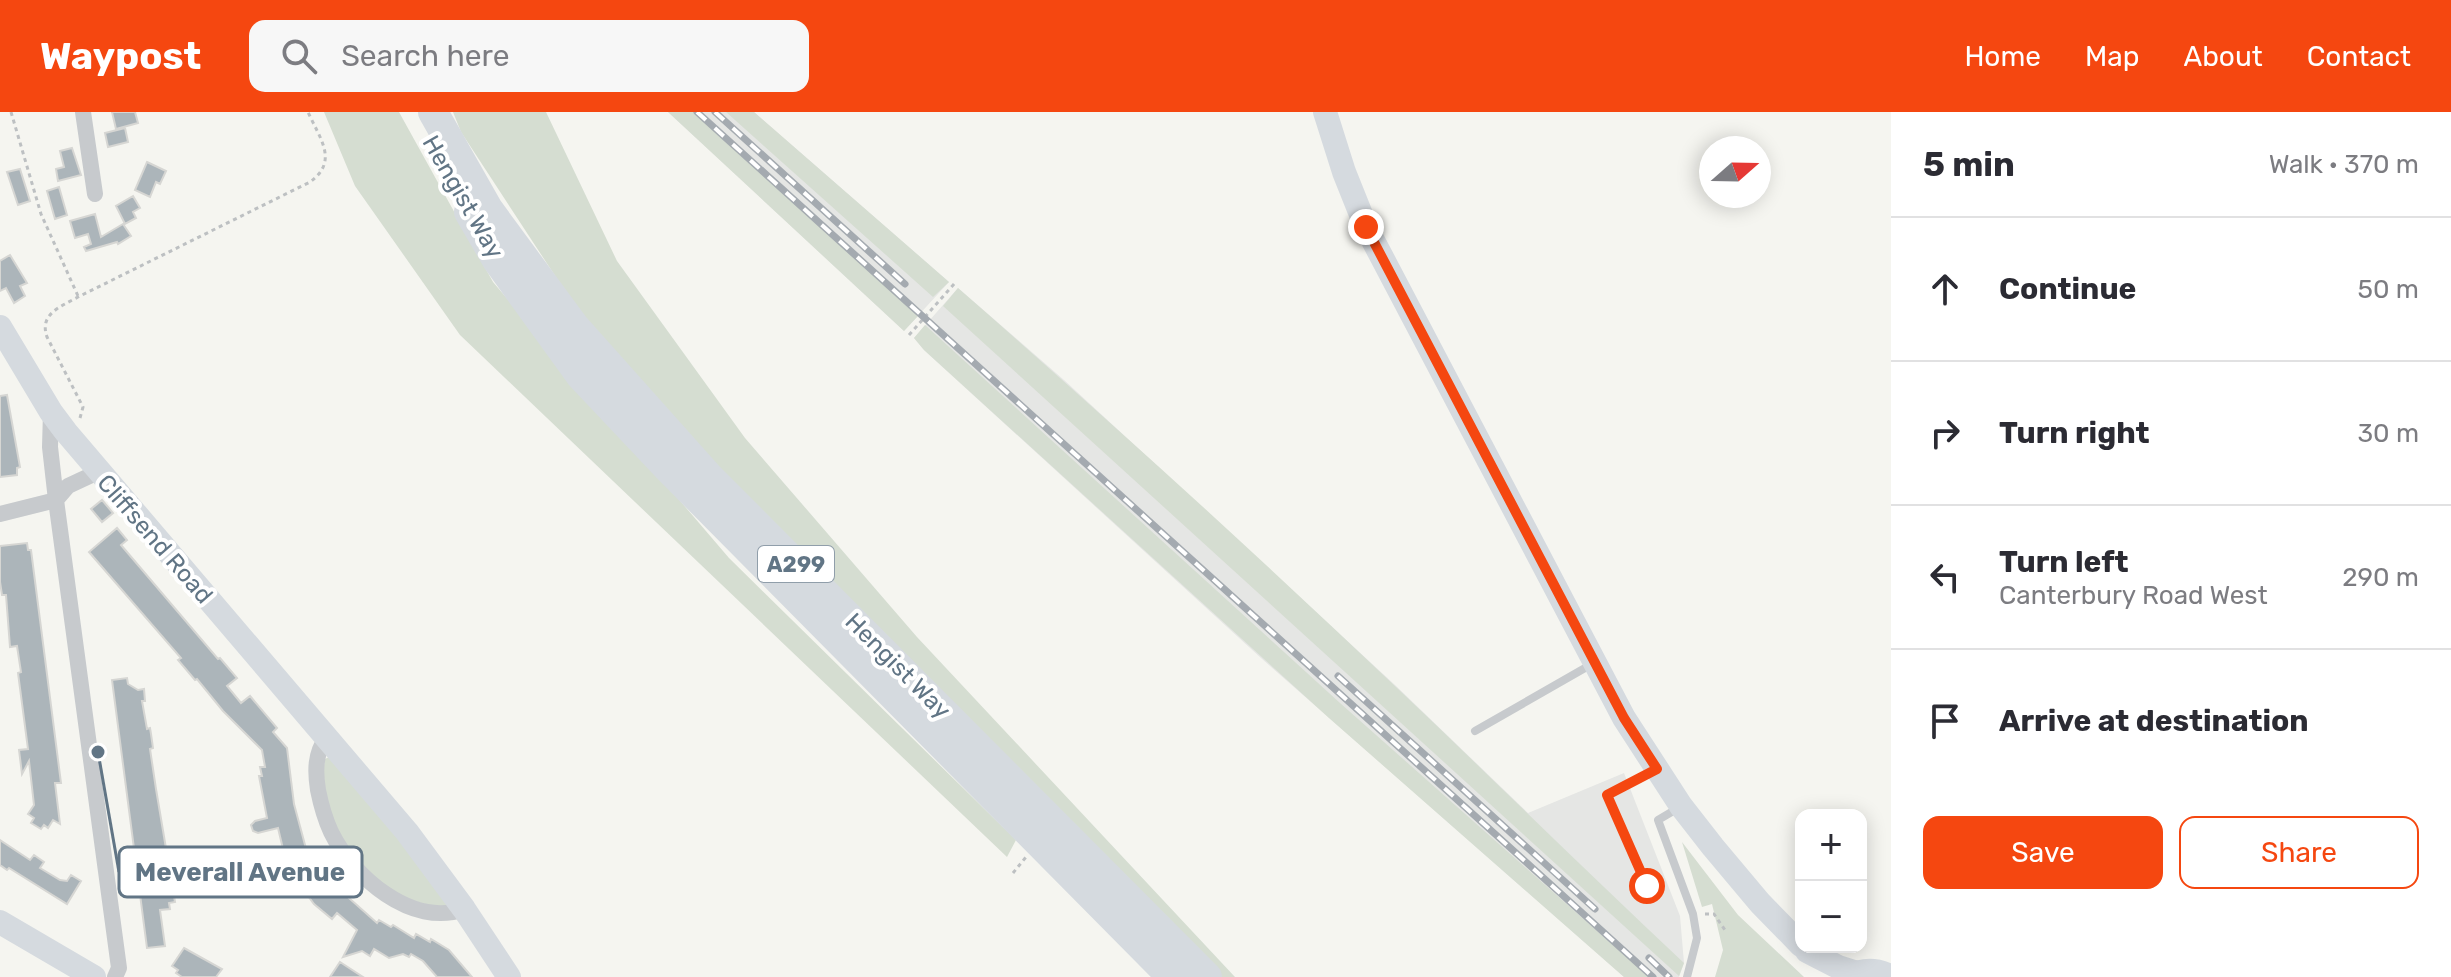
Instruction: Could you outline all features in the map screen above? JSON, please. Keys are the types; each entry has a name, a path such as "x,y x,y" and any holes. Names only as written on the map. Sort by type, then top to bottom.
{"highway":[{"name":"Hengist Way","path":"415,112 497,260 581,376 667,467 1172,977"},
{"name":"Hengist Way","path":"433,112 488,209 574,326 625,384 708,476 1207,977"}],"main road":[{"path":"1853,975 1877,972 1890,977"}],"street":[{"path":"83,112 95,194"},
{"path":"1325,112 1366,227 1624,718 1681,806 1732,870 1795,938"},
{"name":"Cliffsend Road","path":"0,327 66,432 407,832 509,977"},
{"path":"51,412 50,447 56,500 119,968 115,977"},
{"path":"0,514 56,500 68,486 98,472"},
{"path":"326,738 318,749 316,776 322,808 332,833 350,861 373,885 401,902 429,913 450,915 464,909"},
{"path":"0,922 94,977"},
{"path":"1807,953 1822,977"},
{"path":"1813,953 1853,975"}],"lane":[{"path":"1475,731 1595,663"},
{"path":"1647,886 1607,795 1657,769"},
{"path":"1681,806 1658,820 1693,914 1697,938 1689,973"}],"path":[{"path":"11,112 41,214 78,297"},
{"path":"66,432 81,417 83,407 43,326 52,312 323,173 325,151 308,112"},
{"path":"909,335 955,283"},
{"path":"1693,914 1714,914 1727,933"}],"shaded area":[{"path":"324,112 399,112 493,282 729,558 1016,840 1007,857 460,335 355,186"},
{"path":"453,112 546,112 617,261 745,438 917,637 1235,977 1219,977 737,488 580,314 461,132"},
{"path":"668,112 754,112 949,282 904,331"},
{"path":"668,112 694,112 918,316 904,331"},
{"path":"726,112 754,112 949,282 933,297"},
{"path":"958,288 1064,380 1395,685 1528,813 1624,773 1680,916 1684,963 1679,977 1624,977 1261,658 924,350 914,338"},
{"path":"958,288 1179,485 1432,721 1684,963 1679,976 943,306"},
{"path":"925,325 1340,703 1649,977 1624,977 1329,718 924,350 914,338"},
{"path":"329,757 365,796 448,903 445,908 413,901 390,889 357,860 333,822 326,801 323,780 325,759"},
{"path":"1682,842 1738,915 1804,977 1715,977 1723,950 1712,904 1702,907"}],"building":[{"path":"112,112 135,112 138,123 116,129"},
{"path":"125,128 128,142 108,147 105,133"},
{"path":"72,148 81,175 58,181 56,169 64,167 60,151"},
{"path":"147,162 166,171 160,184 156,182 150,197 135,190"},
{"path":"20,169 30,201 18,205 7,172"},
{"path":"59,187 67,215 55,219 47,191"},
{"path":"133,196 140,208 133,212 136,218 125,224 116,206"},
{"path":"95,214 101,237 123,224 131,236 118,244 86,251 84,247 91,244 88,234 75,238 70,221"},
{"path":"10,255 27,283 20,286 25,296 14,303 6,288 0,291 0,261"},
{"path":"7,395 20,467 17,468 17,475 0,477 0,396"},
{"path":"102,500 113,513 102,522 91,509"},
{"path":"117,528 127,540 121,545 237,678 227,686 241,703 250,696 277,728 273,732 287,748 294,804 308,856 311,855 338,893 340,890 377,923 379,920 391,927 393,925 414,938 416,934 430,942 431,939 449,950 472,977 437,977 423,961 411,954 409,957 403,954 389,958 374,949 370,956 362,951 343,957 357,930 337,913 332,919 314,904 289,874 278,828 258,833 253,831 251,825 255,821 267,818 259,776 262,776 260,767 265,767 262,750 195,680 178,660 181,658 89,552"},
{"path":"27,543 28,550 31,550 61,783 55,783 60,824 53,820 48,828 44,825 41,829 31,823 34,818 28,814 34,805 29,761 22,774 19,750 28,749 18,673 21,672 17,646 10,647 6,595 2,595 0,582 0,546"},
{"path":"127,678 128,684 138,690 144,689 145,701 142,701 147,729 150,728 151,734 153,748 150,749 175,902 169,903 170,909 160,910 165,946 147,948 112,680"},
{"path":"0,840 30,860 34,855 44,862 40,868 60,880 67,881 71,875 81,881 67,904 0,865"},
{"path":"184,948 222,969 216,977 182,977 172,966"},
{"path":"340,962 363,977 330,977"}],"railway":[{"path":"697,112 1653,977"},
{"path":"715,112 905,284"},
{"path":"1338,676 1595,909"},
{"path":"1649,958 1669,977"}],"place":[{"name":"Meverall Avenue","path":"98,752"}],"route":[{"path":"1366,227 1624,718 1657,769 1607,795 1647,886"}]}
